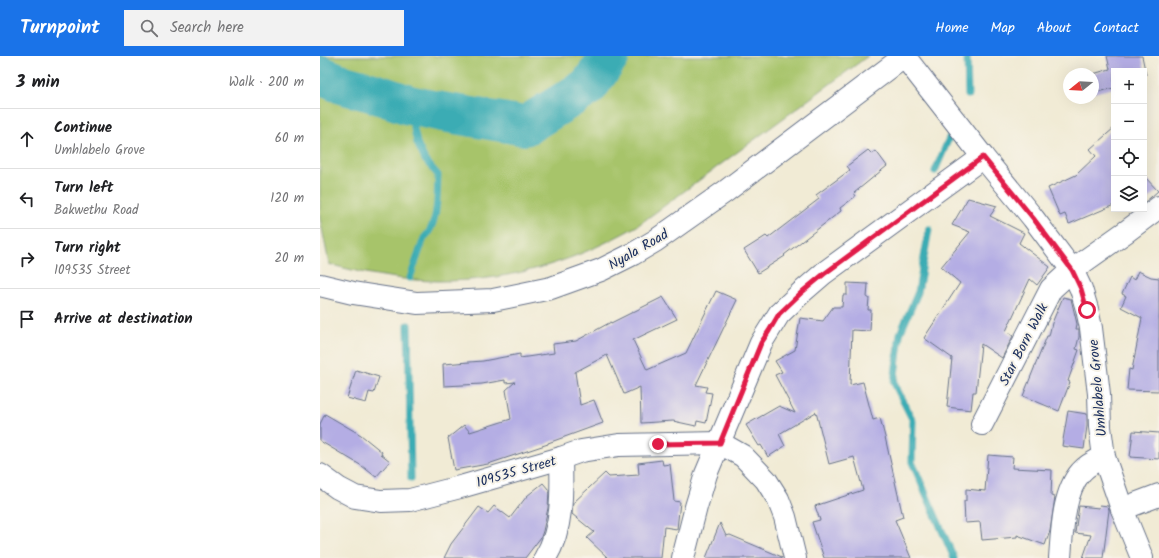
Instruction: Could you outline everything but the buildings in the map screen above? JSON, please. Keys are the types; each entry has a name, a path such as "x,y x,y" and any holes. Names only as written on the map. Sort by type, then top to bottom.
{"street":[{"name":"Umhlabelo Grove","path":"905,56 983,157 1033,218 1072,270 1081,289 1091,328 1099,394 1100,427 1104,457 1122,509 1142,558"},
{"name":"Nyala Road","path":"320,285 353,293 417,302 493,300 551,288 601,270 655,242 707,205 905,56"},
{"path":"683,558 706,474 761,343 779,314 824,274 983,157"},
{"name":"Star Born Walk","path":"982,424 1051,289 1072,270 1127,232 1159,207"},
{"path":"720,443 743,456 766,480 778,499 785,518 795,558"},
{"name":"109535 Street","path":"320,475 338,488 355,497 381,501 410,500 562,458 581,451 619,445 720,443"},
{"path":"1060,558 1064,514 1072,487 1081,472 1090,464 1104,457"},
{"path":"545,558 556,535 560,512 562,491 562,458"},
{"path":"1122,509 1159,495"}],"green space":[{"path":"320,56 868,56 637,226 595,248 534,269 486,278 437,281 382,276 329,264 320,218"}],"waterway":[{"path":"320,75 344,85 409,105 525,126 588,87 610,56"},
{"path":"967,56 968,95"},
{"path":"409,105 417,143 425,160 438,175 435,217 429,232 424,238 410,278"},
{"path":"935,171 949,138"},
{"path":"929,229 918,292 900,334 894,383 913,421 912,462 954,558"},
{"path":"408,325 411,478"}],"route":[{"path":"658,444 720,443 761,343 779,314 824,274 983,157 1033,218 1072,270 1081,289 1087,310"}]}
